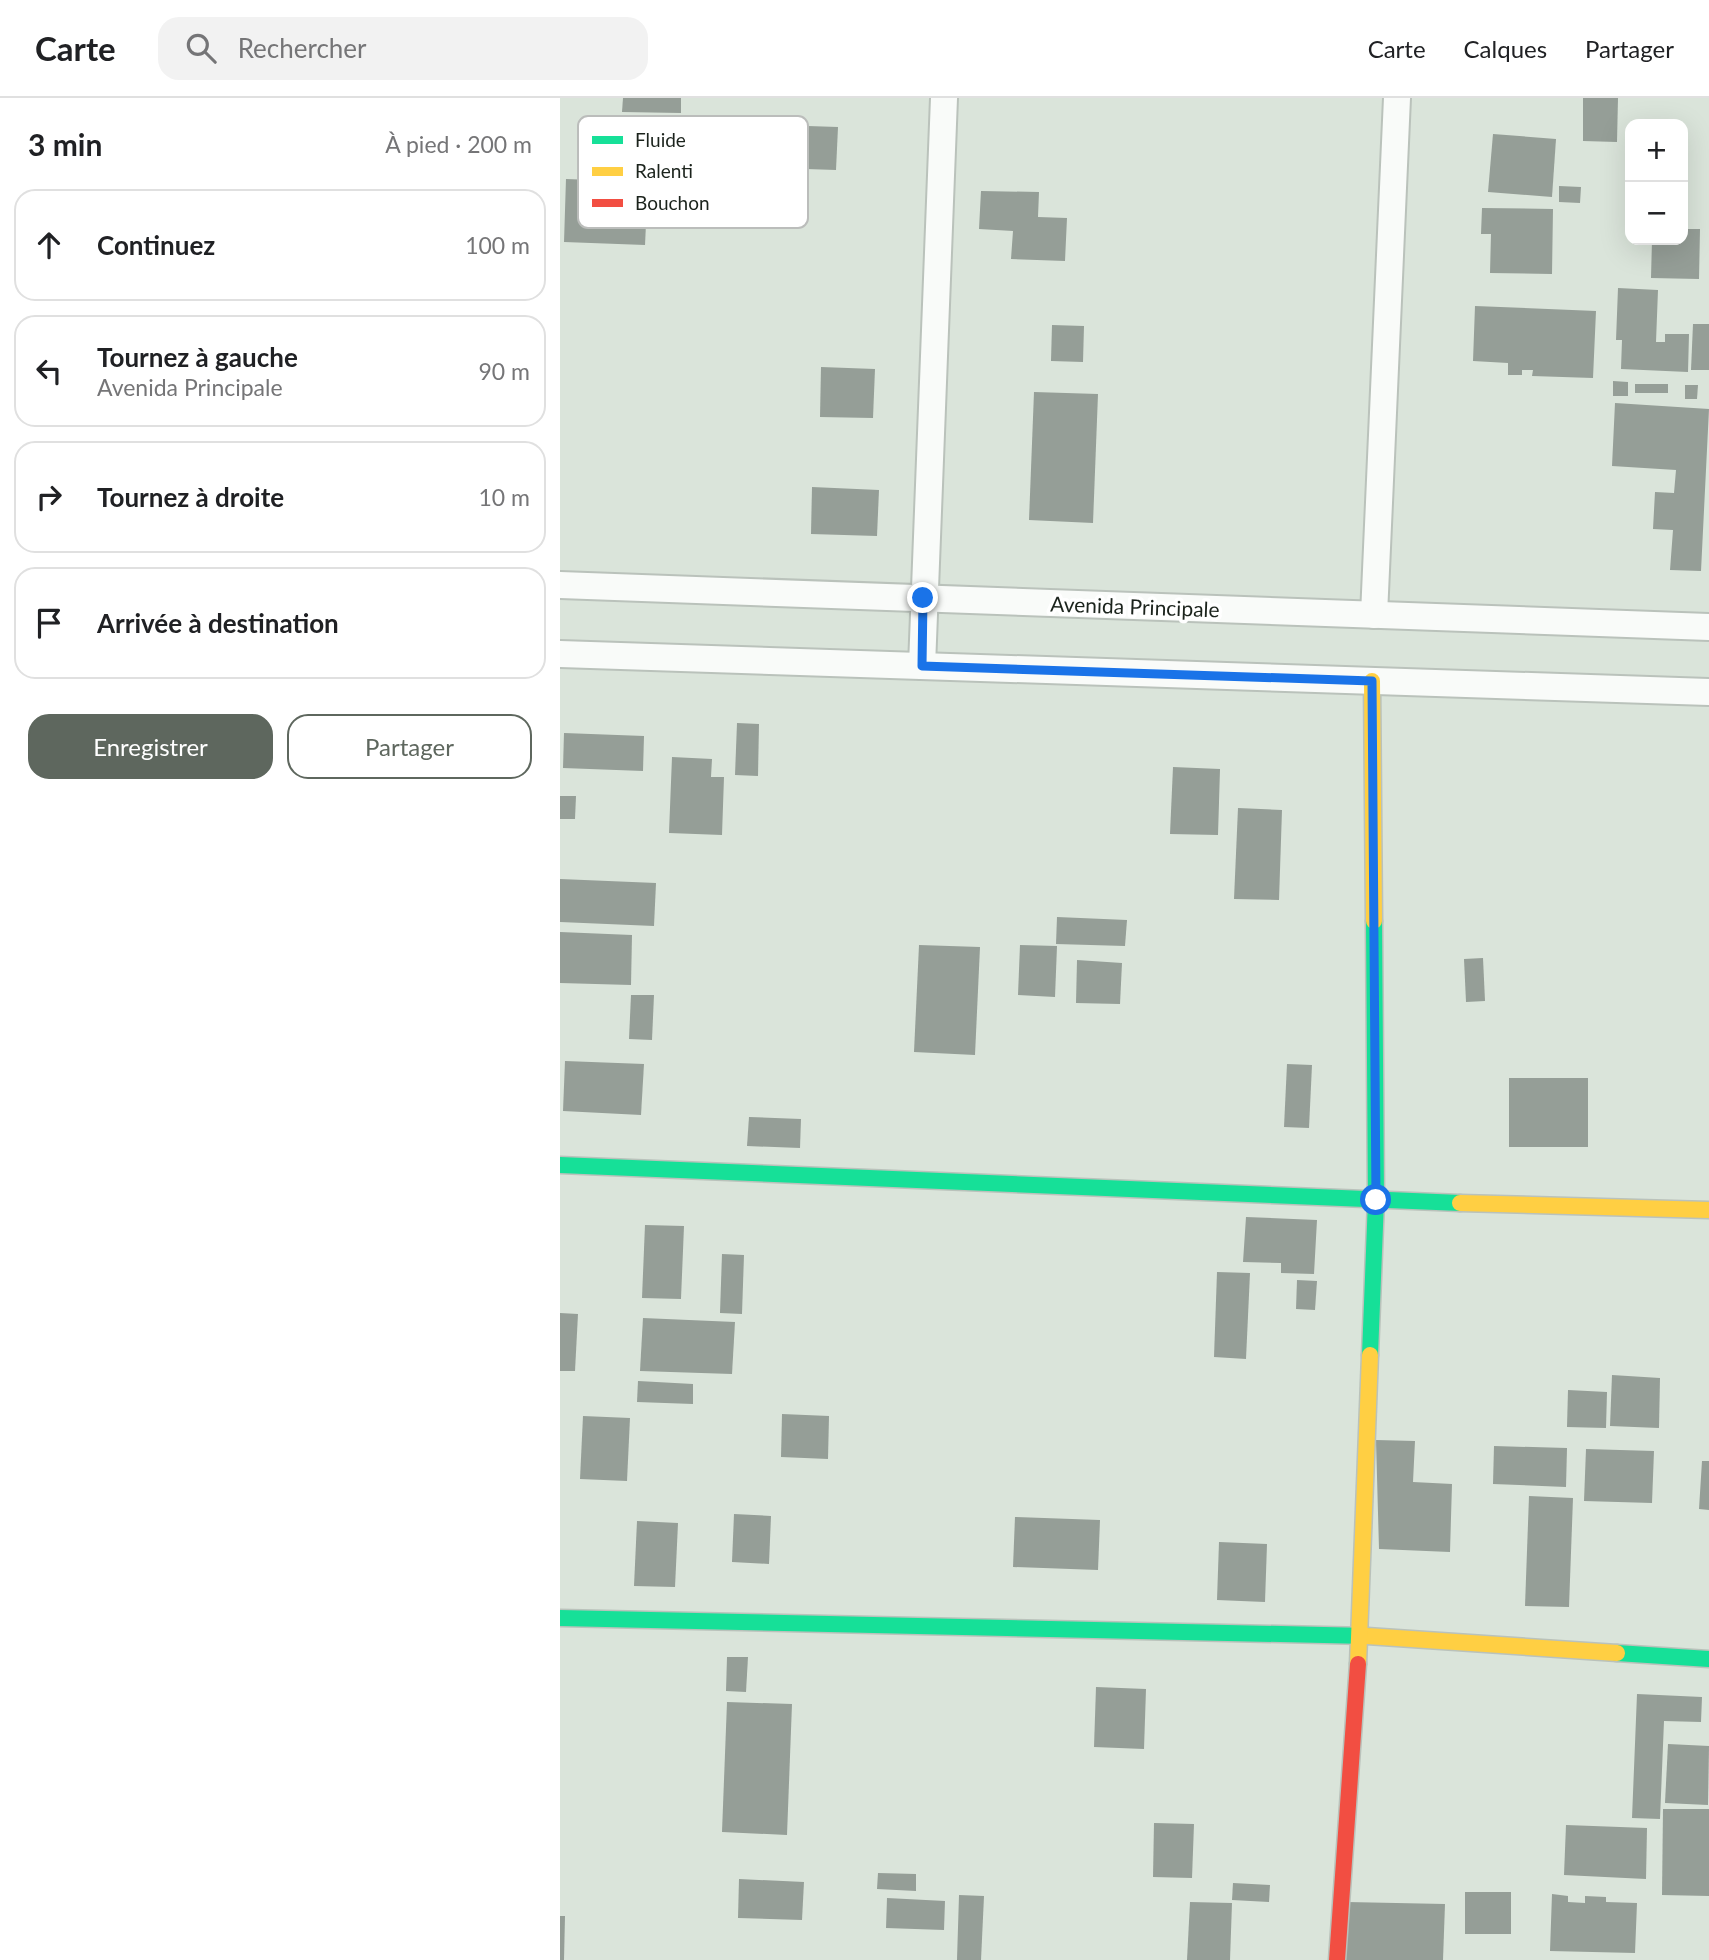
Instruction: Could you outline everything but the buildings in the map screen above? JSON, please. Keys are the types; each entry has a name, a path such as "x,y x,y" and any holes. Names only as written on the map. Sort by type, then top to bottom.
{"street":[{"path":"922,666 944,98"},
{"path":"1374,615 1397,98"},
{"name":"Avenida Principale","path":"560,585 1709,627"},
{"path":"560,654 1709,692"},
{"path":"1337,1960 1360,1636 1376,1200 1372,681"},
{"path":"560,1165 1376,1200 1709,1210"},
{"path":"560,1618 1360,1636 1709,1659"}],"traffic: fast":[{"path":"1370,1355 1376,1200 1374,921"},
{"path":"560,1165 1460,1203"},
{"path":"560,1618 1367,1636"},
{"path":"1617,1653 1709,1659"}],"traffic: slow":[{"path":"1372,681 1374,921"},
{"path":"1460,1203 1709,1210"},
{"path":"1358,1664 1370,1355"},
{"path":"1367,1636 1617,1653"}],"traffic: jam":[{"path":"1337,1960 1358,1664"}],"route":[{"path":"923,598 922,666 1372,681 1376,1200"}]}
